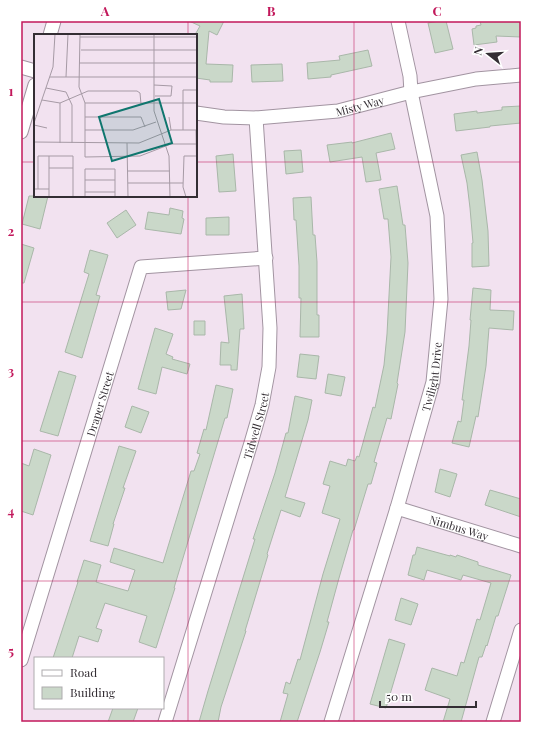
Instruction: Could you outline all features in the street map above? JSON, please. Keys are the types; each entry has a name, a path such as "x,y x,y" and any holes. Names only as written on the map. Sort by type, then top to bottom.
{"street":[{"path":"50,34 54,21"},
{"name":"Twilight Drive","path":"331,722 397,508 433,382 441,299 437,216 398,21"},
{"path":"21,67 34,71"},
{"name":"Misty Way","path":"197,113 224,117 256,118 338,111 411,92 476,79 521,75"},
{"path":"21,132 34,87"},
{"name":"Tidwell Street","path":"166,722 262,405 269,367 270,328 256,118"},
{"name":"Draper Street","path":"21,660 141,268 266,258"},
{"name":"Nimbus Way","path":"397,508 521,546"},
{"path":"493,722 521,630"}],"building":[{"path":"189,21 224,21 217,35 209,31 206,64 233,65 232,82 210,82 210,80 197,78 196,33 200,26"},
{"path":"446,21 453,49 435,53 428,23"},
{"path":"480,21 521,21 521,37 496,36 497,42 474,45 472,29 481,25"},
{"path":"368,50 372,66 331,75 331,77 308,79 307,63 340,60 339,56"},
{"path":"282,64 283,81 252,82 251,65"},
{"path":"521,106 521,123 456,131 454,114 477,111 477,113 502,110 502,107"},
{"path":"391,133 395,149 376,153 381,180 366,182 362,157 330,162 327,145 352,143"},
{"path":"301,150 303,172 286,174 284,151"},
{"path":"477,152 488,231 489,266 472,267 473,243 470,208 467,183 461,155"},
{"path":"233,154 236,191 219,192 216,156"},
{"path":"397,186 403,225 405,225 408,263 405,332 398,384 391,419 387,418 374,462 377,463 371,484 368,484 353,530 327,622 329,622 297,722 280,722 288,694 283,693 286,682 290,684 298,659 300,660 323,574 340,519 322,513 330,486 323,484 330,461 346,466 348,459 355,461 357,456 359,457 373,407 375,408 384,365 391,257 388,219 384,219 379,189"},
{"path":"29,196 48,197 40,229 22,224"},
{"path":"311,197 313,235 315,235 317,262 317,315 319,315 319,337 300,337 301,298 299,298 299,266 293,198"},
{"path":"170,208 183,211 182,218 184,219 181,234 145,229 148,212 169,215"},
{"path":"126,210 136,225 117,238 107,223"},
{"path":"229,217 229,235 206,235 206,218"},
{"path":"21,244 34,248 24,283 21,283"},
{"path":"90,250 108,255 96,295 100,296 82,358 65,352 89,274 84,272"},
{"path":"473,288 491,290 490,310 514,311 513,330 489,328 486,366 478,417 476,416 469,447 452,443 458,421 461,422 464,400 462,400 469,346"},
{"path":"186,290 181,309 168,310 166,292"},
{"path":"242,294 244,329 240,329 237,370 231,370 231,365 220,365 221,342 229,343 224,296"},
{"path":"194,321 205,321 205,335 194,335"},
{"path":"155,328 173,334 166,354 173,357 172,359 190,364 187,374 162,367 156,394 138,389"},
{"path":"300,354 319,356 316,379 297,377"},
{"path":"59,371 76,376 58,436 40,431"},
{"path":"328,374 345,377 341,396 325,393"},
{"path":"216,385 233,389 227,418 225,418 156,648 139,642 147,616 105,603 96,628 102,630 98,642 79,636 72,657 53,657 84,560 101,565 96,582 128,591 135,570 110,562 114,548 163,563 191,471 194,471 200,454 197,453 204,429 206,430"},
{"path":"295,396 312,400 308,420 285,497 305,503 300,517 281,510 267,554 268,555 246,631 221,707 218,722 199,722 255,539 253,539 275,473 286,433 288,433"},
{"path":"132,406 149,412 141,433 125,427"},
{"path":"119,446 136,451 123,488 125,488 113,524 108,546 90,541"},
{"path":"34,449 51,455 33,515 21,511 21,463 29,466"},
{"path":"440,469 457,474 450,497 435,492"},
{"path":"490,490 521,499 521,517 485,505"},
{"path":"417,547 450,556 456,557 457,555 478,562 478,565 511,575 487,646 486,645 482,657 479,657 461,722 443,722 450,699 425,690 432,668 457,676 461,662 464,663 477,619 480,620 491,583 463,575 461,580 427,570 424,580 408,575 413,555 415,555"},
{"path":"401,598 418,604 411,625 395,620"},
{"path":"389,639 405,644 386,708 370,704"},
{"path":"113,709 138,709 133,722 108,722"}]}
